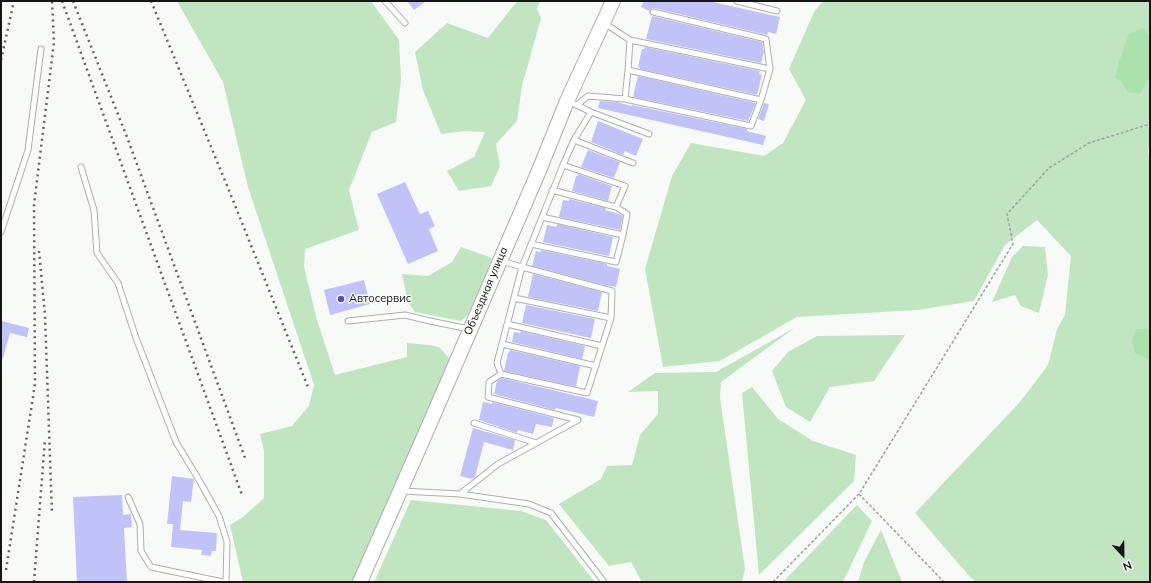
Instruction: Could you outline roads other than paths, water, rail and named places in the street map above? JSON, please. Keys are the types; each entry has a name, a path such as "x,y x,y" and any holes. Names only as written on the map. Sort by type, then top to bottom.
{"main road":[{"name":"Объездная улица","path":"360,582 500,260 572,103 603,22 613,1"}],"lane":[{"path":"385,1 405,22"},
{"path":"737,1 778,11"},
{"path":"572,103 588,96 625,99 751,126 761,100 770,69 766,39 653,12"},
{"path":"603,22 630,40 770,69"},
{"path":"625,99 630,40"},
{"path":"1,232 28,150 41,49"},
{"path":"628,70 761,100"},
{"path":"572,103 591,112 649,134"},
{"path":"501,374 497,363 522,267 552,190 574,140 591,112"},
{"path":"574,140 633,163"},
{"path":"563,165 625,186 616,207"},
{"path":"82,167 94,210 97,253 118,283 136,338 176,442 219,516 226,542 225,582 151,567 141,551 140,524 128,497"},
{"path":"531,244 616,262 627,214 616,207 552,190"},
{"path":"542,217 623,235"},
{"path":"460,494 498,464 578,420 488,397 489,382 501,374 587,393 611,318 612,291 500,260"},
{"path":"514,298 611,318"},
{"path":"348,321 405,315 470,329"},
{"path":"507,324 602,346"},
{"path":"502,344 596,366"},
{"path":"474,423 536,443"},
{"path":"400,490 460,494 529,504 551,513 604,582"}],"railway":[{"path":"1,60 14,1"},
{"path":"6,570 35,384 34,205 54,42 52,1"},
{"path":"62,1 242,495"},
{"path":"73,1 127,137 245,458"},
{"path":"151,1 308,387"},
{"path":"39,251 45,315 52,514"},
{"path":"34,582 45,439"}],"place":[{"name":"Автосервис","path":"341,299"}]}
